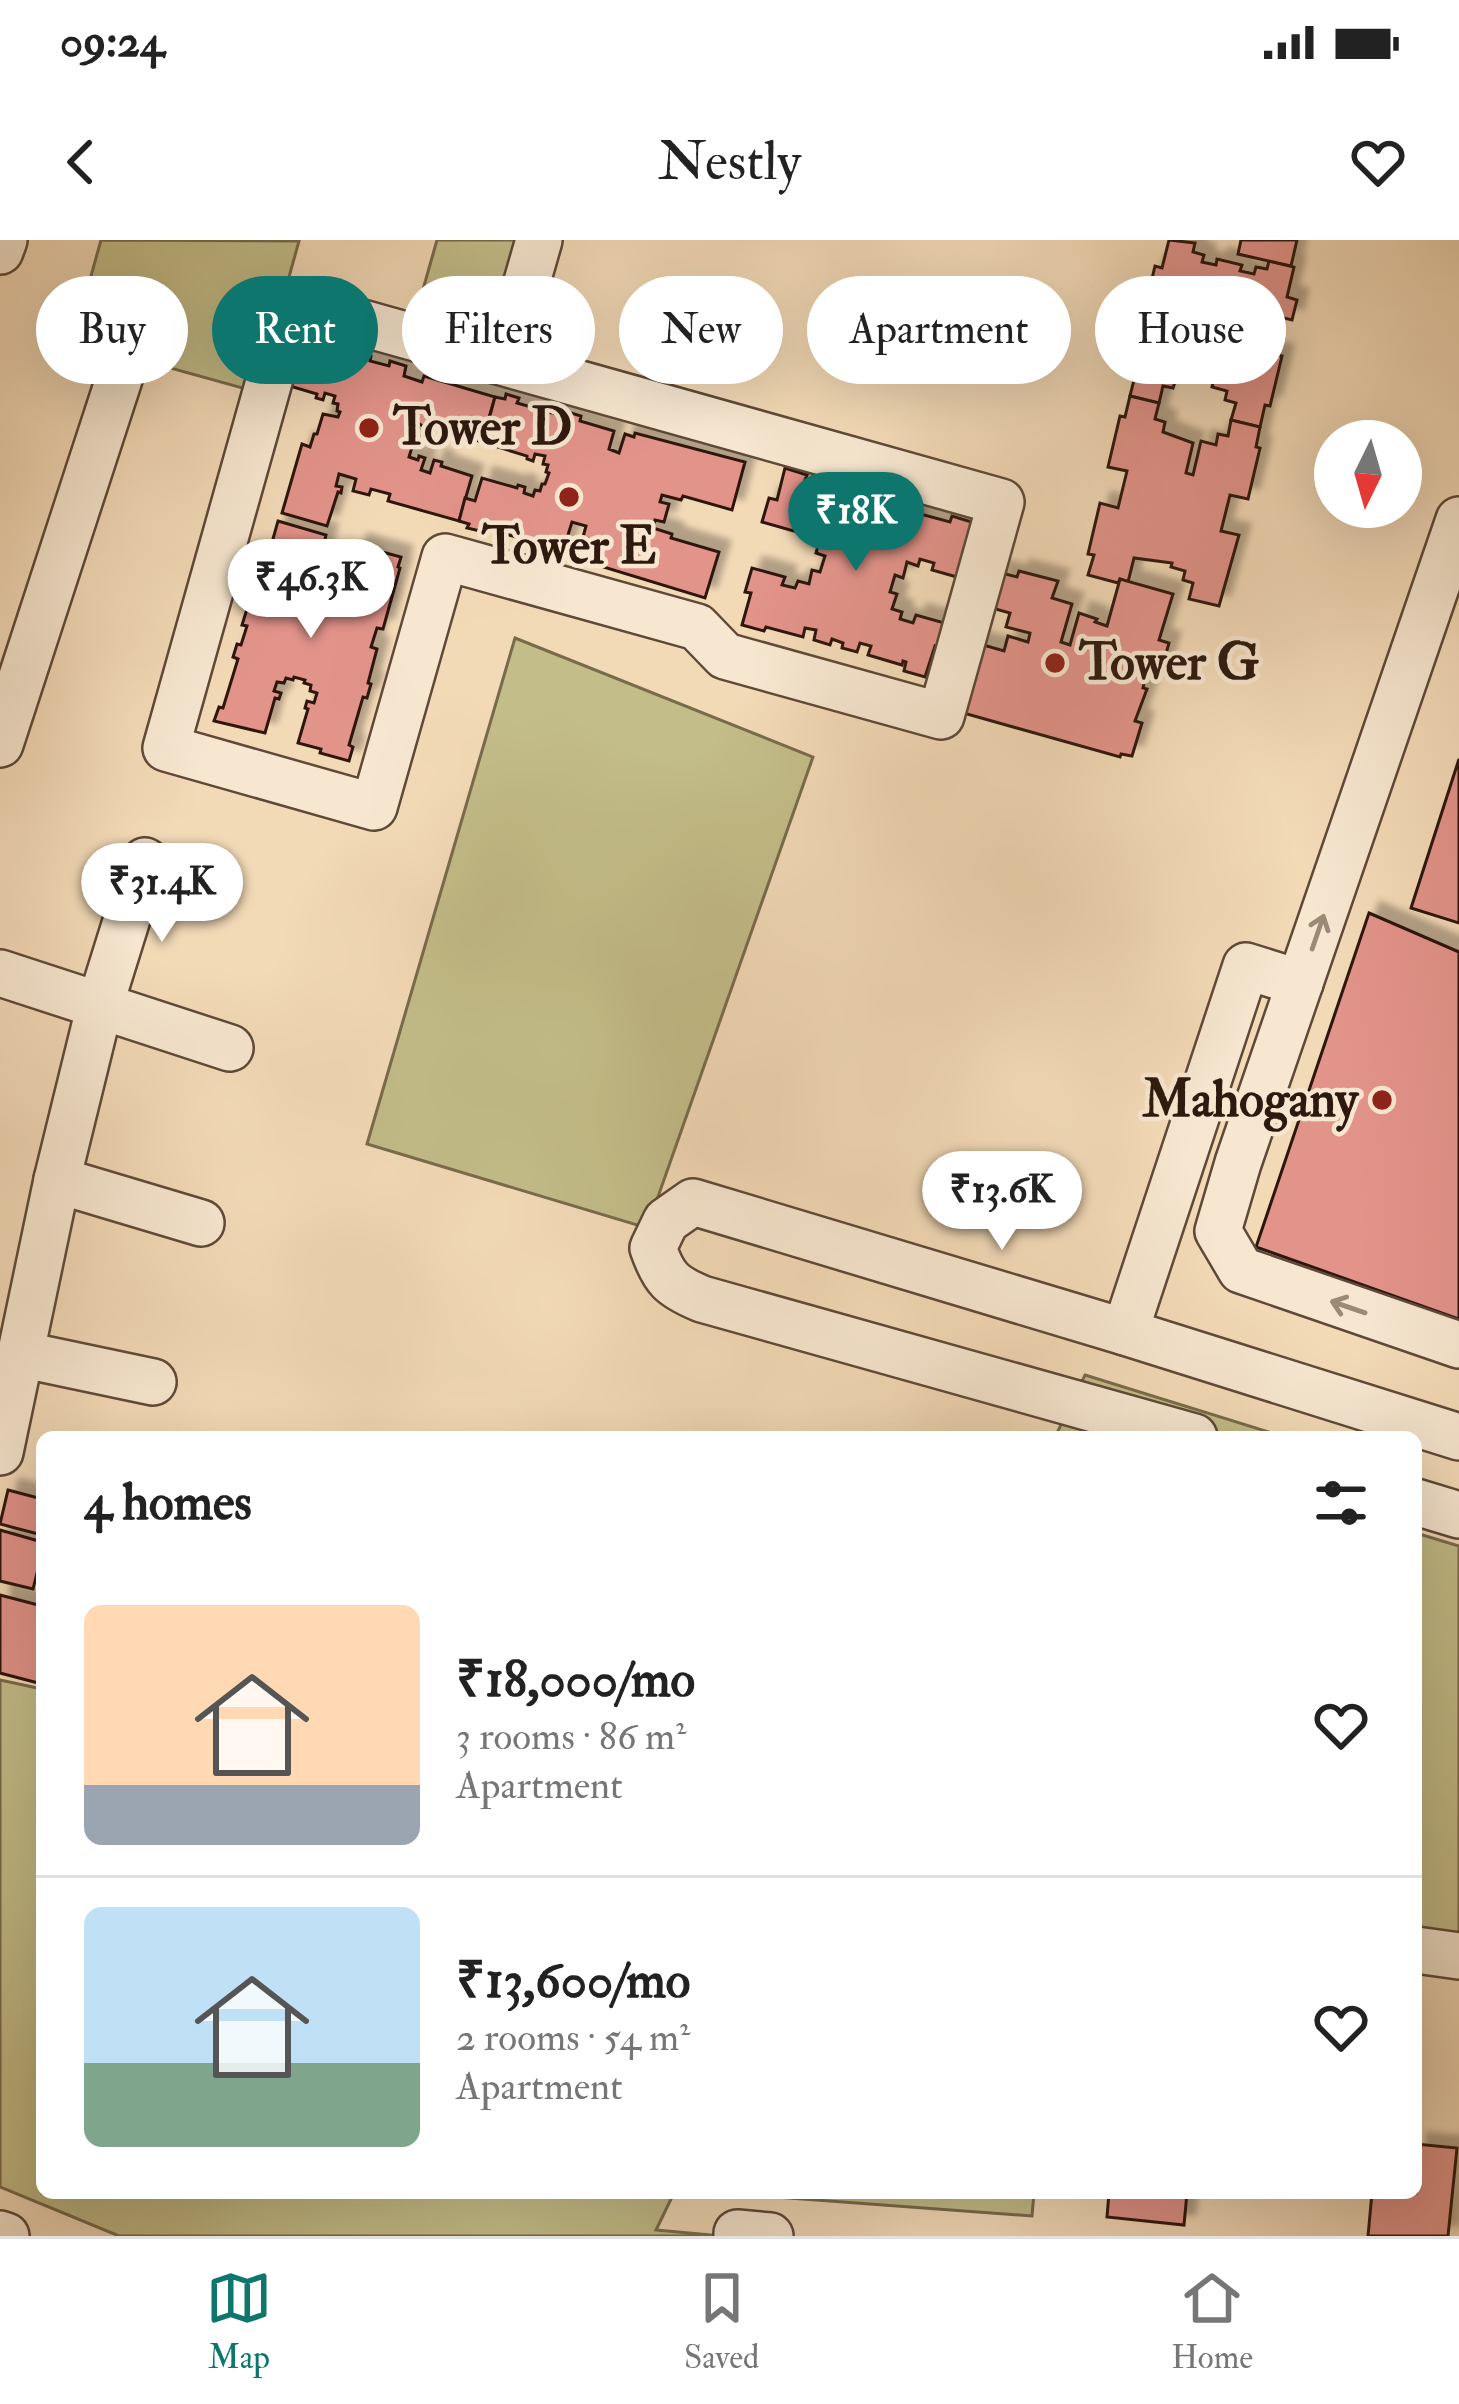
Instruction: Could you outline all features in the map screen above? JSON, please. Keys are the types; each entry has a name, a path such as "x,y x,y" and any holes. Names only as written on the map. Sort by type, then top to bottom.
{"street":[{"path":"0,251 4,240"},
{"path":"529,276 539,240"},
{"path":"291,303 504,362 1001,502 941,716 725,656 697,627 445,557 374,807 166,748 291,303"},
{"path":"0,744 117,384"},
{"path":"1459,520 1218,1231 1241,1270 1459,1345"},
{"path":"1406,743 1459,606"},
{"path":"0,1452 57,1180 100,1005 146,861"},
{"path":"1125,1332 1246,966 1300,983"},
{"path":"0,974 230,1048"},
{"path":"57,1180 201,1222"},
{"path":"1173,1431 702,1299 680,1290 663,1275 653,1248 666,1221 693,1202 1459,1437"},
{"path":"20,1354 153,1382"},
{"path":"1422,1504 1459,1515"},
{"path":"1422,1951 1459,1956"}],"shaded area":[{"path":"101,240 299,241 289,276 212,276 212,380 188,373 188,276 91,276"},
{"path":"437,240 524,240 514,276 427,276"},
{"path":"228,384 259,384 257,392"},
{"path":"515,638 813,757 647,1228 367,1144"},
{"path":"1085,1375 1266,1431 1058,1431"},
{"path":"1422,1535 1459,1546 1459,1940 1422,1936"},
{"path":"0,1680 36,1688 36,2199 671,2199 656,2230 722,2236 119,2236 0,2187"},
{"path":"803,2199 1033,2199 1032,2216"}],"building":[{"path":"1169,240 1195,243 1193,252 1204,255 1202,262 1216,265 1217,259 1242,265 1240,271 1254,274 1256,267 1267,269 1269,261 1294,267 1287,297 1297,300 1292,320 1286,318 1286,276 1153,276 1155,266 1162,268"},
{"path":"1241,240 1297,240 1291,266 1238,254"},
{"name":"Tower D","path":"390,361 402,365 402,384 451,384 495,397 482,442 441,434 445,421 437,419 433,431 419,424 409,457 425,458 421,470 430,473 434,460 472,476 459,521 388,501 390,494 353,491 356,479 339,474 336,486 342,487 341,493 327,526 282,513 302,444 310,447 323,414 338,417 340,412 333,403 335,396 325,393 323,400 283,384 378,384 378,363 389,366"},
{"path":"1133,384 1174,384 1173,388 1163,386 1159,403 1130,396"},
{"path":"1275,384 1260,427 1231,420 1236,403 1225,400 1227,391 1212,387"},
{"name":"Tower E","path":"506,394 519,398 517,403 566,417 568,412 581,416 580,421 614,431 609,449 619,453 625,434 634,437 635,433 745,462 732,510 662,495 660,502 669,504 664,522 655,520 653,528 719,552 705,598 597,565 598,561 588,558 593,540 583,537 586,526 572,522 563,551 529,546 530,541 481,527 480,531 467,528 469,524 459,521 465,498 475,501 482,478 525,487 524,493 533,496 545,484 549,473 548,465 543,464 545,456 535,454 533,461 491,445 498,421 489,419 495,397 505,399"},
{"path":"1130,396 1159,403 1155,419 1165,422 1163,432 1193,443 1186,473 1193,475 1201,441 1216,445 1218,434 1228,436 1231,420 1260,427 1248,499 1230,495 1221,531 1239,535 1219,606 1189,599 1193,583 1183,580 1185,571 1171,567 1172,563 1134,558 1128,582 1088,575 1100,503 1118,508 1127,471 1108,467 1120,416 1125,417"},
{"path":"785,468 807,475 805,480 843,491 840,500 851,504 853,494 869,498 858,535 876,540 887,504 903,508 900,517 910,520 913,512 975,523 964,579 932,570 934,563 920,559 918,566 907,562 903,578 895,575 890,592 897,594 892,609 902,612 900,619 913,623 916,615 948,624 925,677 904,671 906,662 902,665 868,655 871,646 860,643 857,652 832,639 830,645 814,640 816,630 805,628 803,637 742,625 752,568 785,577 782,585 795,588 798,581 809,584 812,570 820,572 825,556 816,553 820,539 809,535 810,528 799,524 797,532 762,522 769,498 777,500"},
{"path":"278,521 326,535 317,574 304,570 301,580 314,584 307,596 339,606 339,591 353,595 356,586 342,581 348,576 357,545 401,557 383,629 377,628 371,647 377,649 371,684 349,745 353,747 349,761 298,743 307,701 314,703 317,693 310,691 305,680 294,677 277,682 274,691 281,693 275,698 265,733 214,721 219,707 223,708 238,659 233,657 247,626 242,625 247,609 257,613 262,594 258,592"},
{"name":"Tower G","path":"1019,571 1058,581 1052,598 1072,604 1061,642 1070,645 1079,613 1107,626 1120,579 1173,594 1159,640 1169,643 1160,675 1147,671 1143,688 1147,689 1135,721 1142,723 1132,756 1120,757 935,705 945,634 1004,651 1008,636 1028,642 1030,633 1006,627 1010,613 992,608 998,572 1017,577"},
{"path":"1459,759 1459,923 1411,908"},
{"name":"Mahogany","path":"1369,913 1459,952 1459,1319 1256,1247"},
{"path":"8,1490 36,1497 36,1533 0,1524"},
{"path":"0,1530 36,1540 33,1589 0,1581"},
{"path":"0,1595 36,1604 36,1682 0,1673"},
{"path":"1422,2145 1457,2148 1448,2236 1368,2236 1371,2199 1422,2199"},
{"path":"1108,2199 1186,2199 1184,2225 1107,2217"}],"place":[{"name":"Tower D","path":"369,428"},
{"name":"Tower E","path":"569,497"},
{"name":"Tower G","path":"1055,663"},
{"name":"Mahogany","path":"1382,1100"}]}
